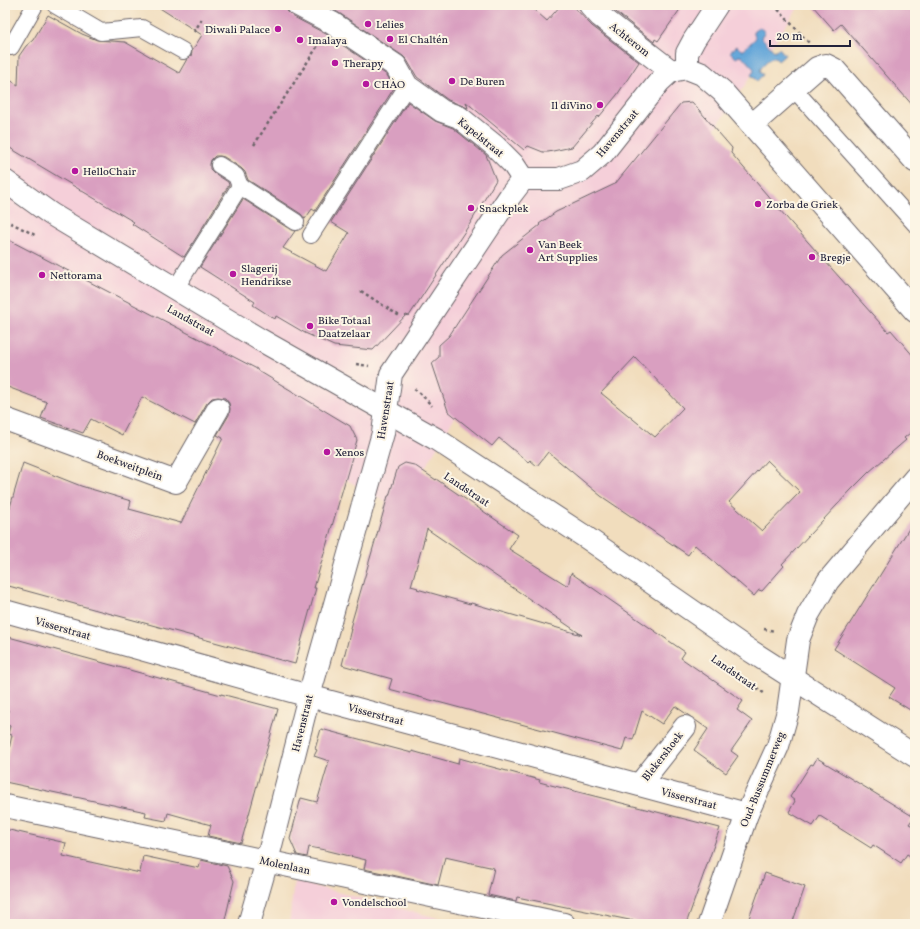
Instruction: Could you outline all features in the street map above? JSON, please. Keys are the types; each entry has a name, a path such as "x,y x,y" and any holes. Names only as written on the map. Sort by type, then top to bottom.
{"street":[{"name":"Achterom","path":"590,5 600,16 679,70 702,74 722,91 915,311"},
{"path":"679,70 690,46 717,5"},
{"name":"Kapelstraat","path":"303,6 332,23 396,66 407,86 442,111 459,117 495,146 513,164 524,179"},
{"path":"752,125 817,68 826,65 834,69 915,161"},
{"name":"Havenstraat","path":"249,924 267,862 309,696 383,434 391,374 510,196 524,179 559,178 582,171 603,153 659,82 679,70"},
{"name":"Landstraat","path":"5,181 51,214 175,289 259,339 436,439 587,538 714,627 915,756"},
{"name":"Landstraat","path":"5,195 51,214"},
{"name":"Boekweitplein","path":"5,419 176,482 218,409"},
{"name":"Oud-Bussummerweg","path":"710,924 747,814 778,746 788,711 798,640 808,615 828,581 915,478"},
{"name":"Visserstraat","path":"5,611 309,696 747,814"},
{"name":"Blekershoek","path":"640,784 685,727"},
{"name":"Molenlaan","path":"5,806 564,924"}],"lane":[{"path":"5,43 11,47 35,5"},
{"path":"55,5 102,32 142,28 183,52"},
{"path":"311,235 407,86"},
{"path":"793,88 915,224"},
{"path":"218,165 236,176 240,186 296,222"},
{"path":"175,289 240,186"}],"path":[{"path":"774,5 820,56 826,65"},
{"path":"254,145 332,23"},
{"path":"5,220 37,236"},
{"path":"361,291 421,329"},
{"name":"Landstraat","path":"739,675 788,711"}],"shaded area":[{"path":"193,5 800,5 716,127 550,256 400,510 5,288 5,140 14,125 344,314 430,168 249,38"},
{"name":"Vondelschool","path":"294,881 461,924 289,924"}],"water":[{"path":"759,27 765,32 761,37 774,51 779,48 785,55 778,61 774,57 766,62 760,71 763,75 757,81 751,75 754,69 743,57 739,56 736,58 730,52 737,46 743,50 756,38 753,32"}],"building":[{"path":"155,5 286,5 287,11 292,16 326,34 387,75 394,88 315,211 312,209 305,219 301,214 248,180 245,172 241,168 224,157 215,156 211,160 210,169 228,182 229,185 184,257 132,224 134,222 5,145 5,77 18,85 19,56 26,46 33,40 48,15 82,34 97,40 125,42 179,73 187,59 191,56 192,51 202,35"},
{"path":"325,5 529,5 547,21 561,5 572,5 592,26 639,62 617,95 572,147 543,152 528,146 524,150 466,102 468,108 448,100 417,77 403,56"},
{"path":"607,5 683,5 658,41 655,39 654,42"},
{"path":"812,5 915,5 915,108 841,24 834,30"},
{"path":"408,102 435,121 453,128 486,155 496,180 471,222 409,316 406,315 373,350 334,346 305,333 276,316 275,319 253,305 255,302 200,267 243,199 291,230 295,231 283,248 326,271 349,233 331,222"},
{"path":"692,102 732,148 731,153 792,224 888,332 891,330 915,358 915,429 904,438 906,440 869,472 851,490 782,564 784,566 762,591 759,590 754,596 695,545 688,555 601,496 548,452 537,466 530,460 528,462 499,438 492,446 448,411 432,363 439,357 439,345 449,336 502,255 540,225 539,224 556,212 615,184 681,103","holes":["635,357 683,408 655,437 601,393","767,460 800,492 762,531 729,502"]},
{"path":"5,238 257,369 350,426 357,440 314,588 316,588 295,664 5,585 5,524 23,463 81,486 131,501 129,509 181,523 223,438 217,435 229,415 230,409 229,403 225,398 212,398 207,403 195,424 142,397 122,435 91,419 83,433 41,418 47,402 5,386"},
{"path":"405,463 414,465 436,479 518,535 509,549 568,586 571,573 685,652 681,658 743,701 737,710 752,721 731,751 738,756 726,773 694,750 708,729 675,706 662,724 642,711 633,740 626,738 622,751 389,689 392,679 342,665 350,628 388,496 398,467","holes":["427,529 582,635 417,589 418,588 411,586"]},
{"path":"915,519 915,713 889,697 895,688 834,649"},
{"path":"5,636 278,709 241,843 208,836 211,825 168,813 166,821 145,817 146,812 5,782 5,768 12,735 8,734 10,726 5,724 9,711 5,709"},
{"path":"321,729 412,753 412,751 458,764 459,758 540,780 539,782 720,828 686,924 649,924 517,897 516,901 488,895 494,868 445,857 438,885 364,869 366,860 325,850 309,847 307,857 297,855 290,839 301,798 317,802 329,761 314,756 317,750 315,749"},
{"path":"817,758 914,817 909,824 915,827 915,859 907,854 901,863 873,845 871,848 820,816 813,826 789,812 795,801 790,797 811,764 813,765"},
{"path":"5,829 66,843 63,856 140,873 143,856 199,868 201,860 227,866 234,881 224,924 5,924"},
{"path":"765,873 805,887 792,924 747,924"}],"place":[{"name":"Lelies","path":"368,24"},
{"name":"Diwali Palace","path":"278,29"},
{"name":"El Chaltén","path":"390,39"},
{"name":"Imalaya","path":"300,40"},
{"name":"Therapy","path":"335,63"},
{"name":"De Buren","path":"452,81"},
{"name":"CHÀO","path":"366,84"},
{"name":"Il diVino","path":"600,105"},
{"name":"HelloChair","path":"75,171"},
{"name":"Zorba de Griek","path":"758,204"},
{"name":"Snackplek","path":"471,208"},
{"name":"Van Beek Art Supplies","path":"530,250"},
{"name":"Bregje","path":"812,257"},
{"name":"Slagerij Hendrikse","path":"233,274"},
{"name":"Nettorama","path":"42,275"},
{"name":"Bike Totaal Daatzelaar","path":"310,326"},
{"name":"Xenos","path":"327,452"},
{"name":"Vondelschool","path":"334,902"}]}
